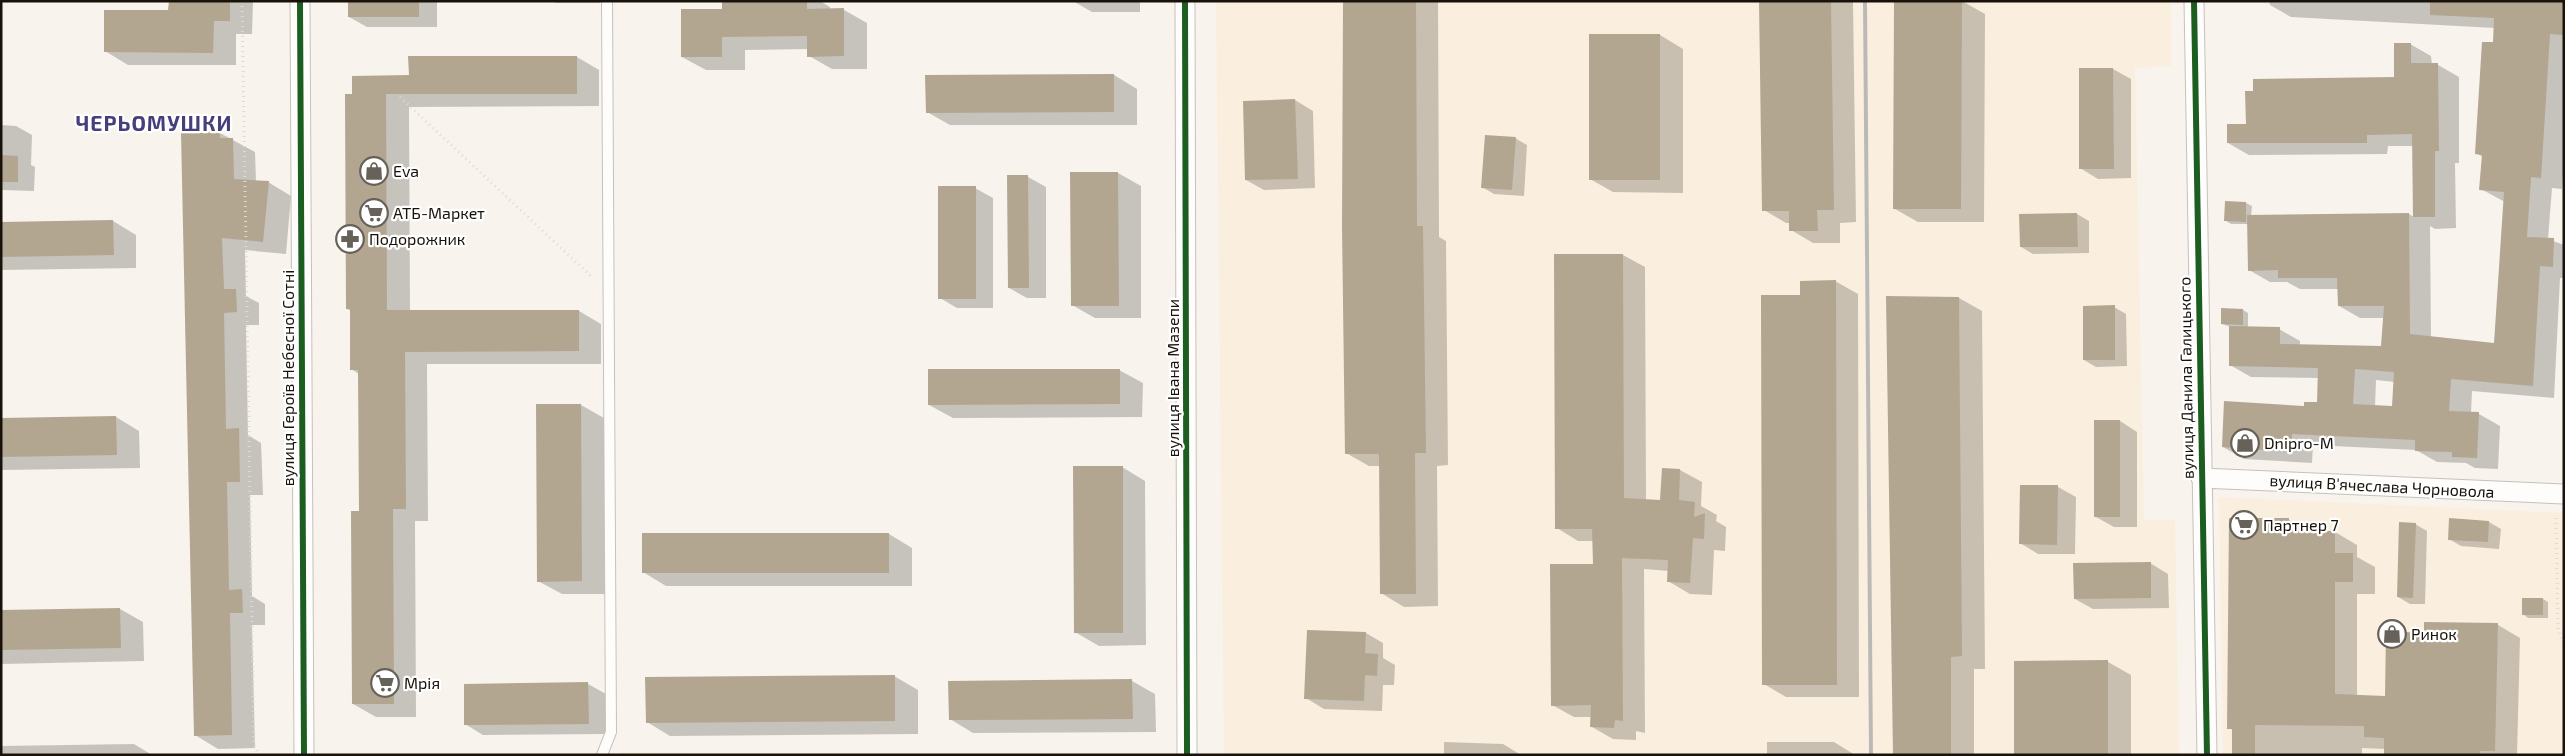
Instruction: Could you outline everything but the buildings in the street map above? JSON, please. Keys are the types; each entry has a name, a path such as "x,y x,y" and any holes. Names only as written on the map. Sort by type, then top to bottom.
{"street":[{"name":"вулиця Героїв Небесної Сотні","path":"300,1 304,755"},
{"name":"вулиця Івана Мазепи","path":"1185,1 1187,755"},
{"name":"вулиця Данила Галицького","path":"2194,1 2207,755"},
{"name":"вулиця В'ячеслава Чорновола","path":"2201,478 2564,494"}],"lane":[{"path":"602,755 611,732 607,1"}],"path":[{"path":"242,1 254,745 260,755"},
{"path":"400,97 608,292"},
{"path":"2556,518 2558,629 2564,645"}],"shaded area":[{"path":"1216,1 2171,1 2171,66 2135,68 2144,520 2175,520 2179,755 1224,755"},
{"name":"Ринок","path":"2219,497 2564,513 2564,755 2223,755"},
{"path":"620,752 934,755 620,755"}],"railway":[{"path":"1865,1 1871,755"}],"cycle path":[{"path":"300,1 304,755"},
{"path":"1185,1 1187,755"},
{"path":"2194,1 2207,755"}],"place":[{"name":"Eva","path":"374,171"},
{"name":"АТБ-Маркет","path":"374,213"},
{"name":"Подорожник","path":"350,239"},
{"name":"Dnipro-M","path":"2245,443"},
{"name":"Партнер 7","path":"2244,525"},
{"name":"Ринок","path":"2392,634"},
{"name":"Мрія","path":"385,683"}],"district":[{"name":"ЧЕРЬОМУШКИ","path":"154,124"}]}
